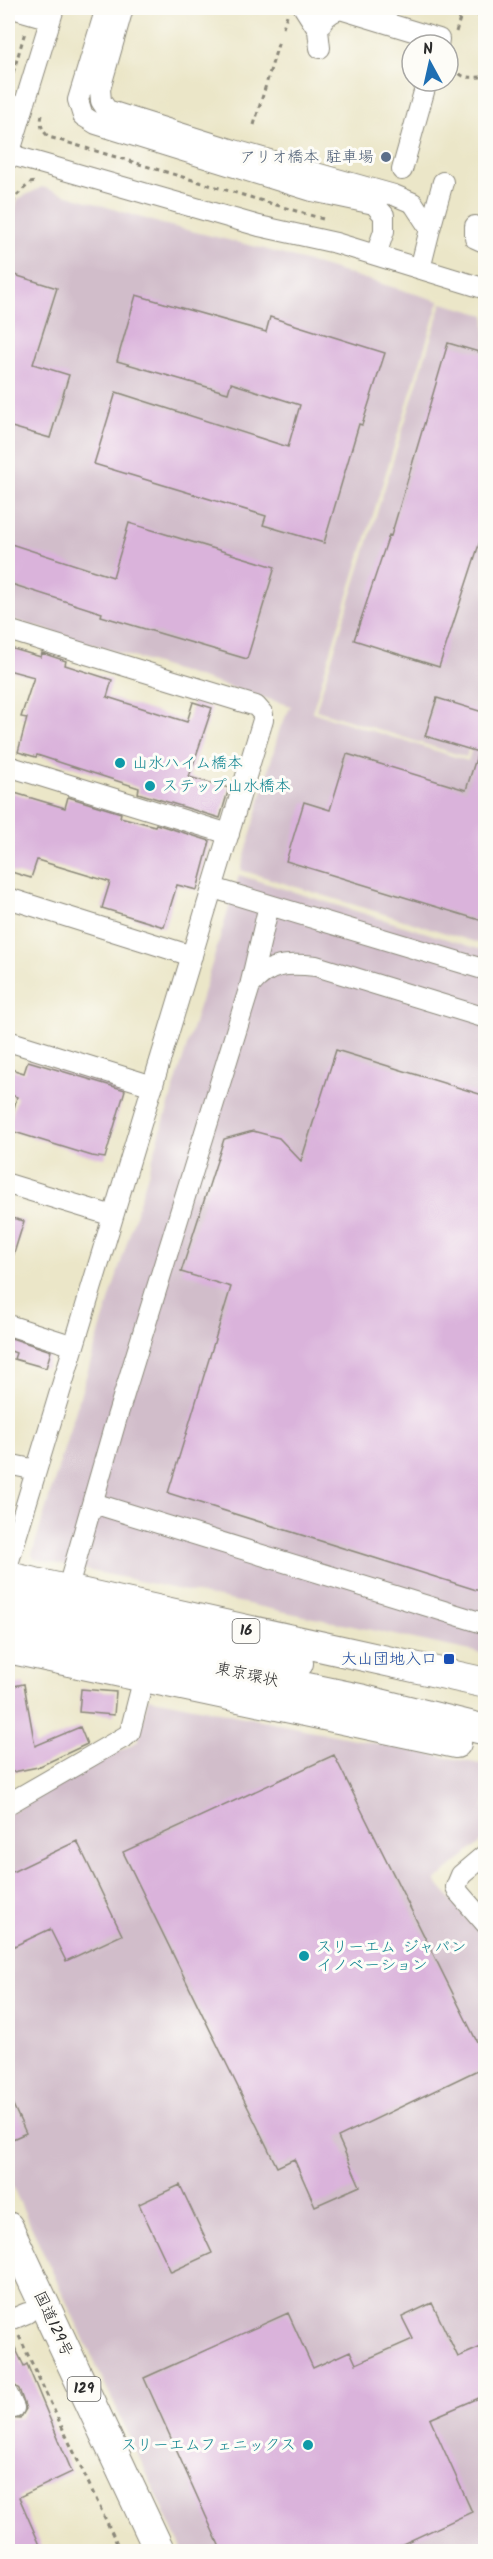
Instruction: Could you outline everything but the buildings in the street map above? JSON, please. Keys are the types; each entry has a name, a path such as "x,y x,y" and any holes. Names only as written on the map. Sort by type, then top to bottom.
{"highway":[{"name":"16","path":"8,1577 486,1683"},
{"name":"東京環状","path":"8,1603 486,1702"},
{"name":"東京環状","path":"8,1625 364,1700 486,1730"},
{"path":"8,1648 486,1749"},
{"name":"国道129号","path":"8,2227 160,2552"},
{"name":"国道129号","path":"8,2272 15,2318 138,2552"}],"street":[{"path":"12,8 52,13 8,155 260,226 376,255 486,289"},
{"path":"106,8 78,100 83,116 96,124 312,191 374,204 384,215 384,231 376,255"},
{"path":"123,8 100,89 101,101 107,110 234,150 394,195 413,203 430,229"},
{"path":"304,8 319,39 324,19 330,13 340,9 419,33"},
{"path":"402,170 424,93"},
{"path":"420,269 443,182"},
{"path":"475,226 475,238 486,243"},
{"path":"8,630 256,706 263,714 213,888 8,1564"},
{"path":"8,766 229,834"},
{"path":"213,888 486,970"},
{"path":"8,898 192,956"},
{"path":"67,1590 117,1417 250,986 269,905"},
{"path":"250,986 258,976 271,968 291,964 316,966 486,1018"},
{"path":"8,1041 153,1086"},
{"path":"8,1184 113,1216"},
{"path":"8,1325 74,1346"},
{"path":"8,1464 36,1470"},
{"path":"93,1503 486,1624"},
{"path":"8,1804 126,1736 130,1732 144,1677"},
{"path":"486,1854 461,1875 456,1887 486,1924"}],"path":[{"path":"456,33 463,8"},
{"path":"474,8 486,23"},
{"path":"8,90 28,23"},
{"path":"254,125 279,41"},
{"path":"460,74 471,79 486,77"},
{"path":"15,2318 121,2552"}],"shaded area":[{"path":"42,187 162,224 261,248 439,301 312,712 468,761 485,703 485,945 241,870 280,728 291,706 8,618 8,235 18,199"},
{"path":"442,303 485,315 486,692 466,757 316,710"},
{"path":"239,875 485,951 485,1654 34,1559 32,1554"},
{"path":"148,1698 485,1765 485,1839 435,1881 485,1939 485,2551 183,2551 8,2177 8,1814 138,1741"}],"place":[{"name":"アリオ橋本 駐車場","path":"386,157"},
{"name":"山水ハイム橋本","path":"120,763"},
{"name":"ステップ山水橋本","path":"150,786"},
{"name":"大山団地入口","path":"449,1659"},
{"name":"スリーエム ジャパン イノベーション","path":"304,1956"},
{"name":"スリーエムフェニックス","path":"308,2445"}]}
